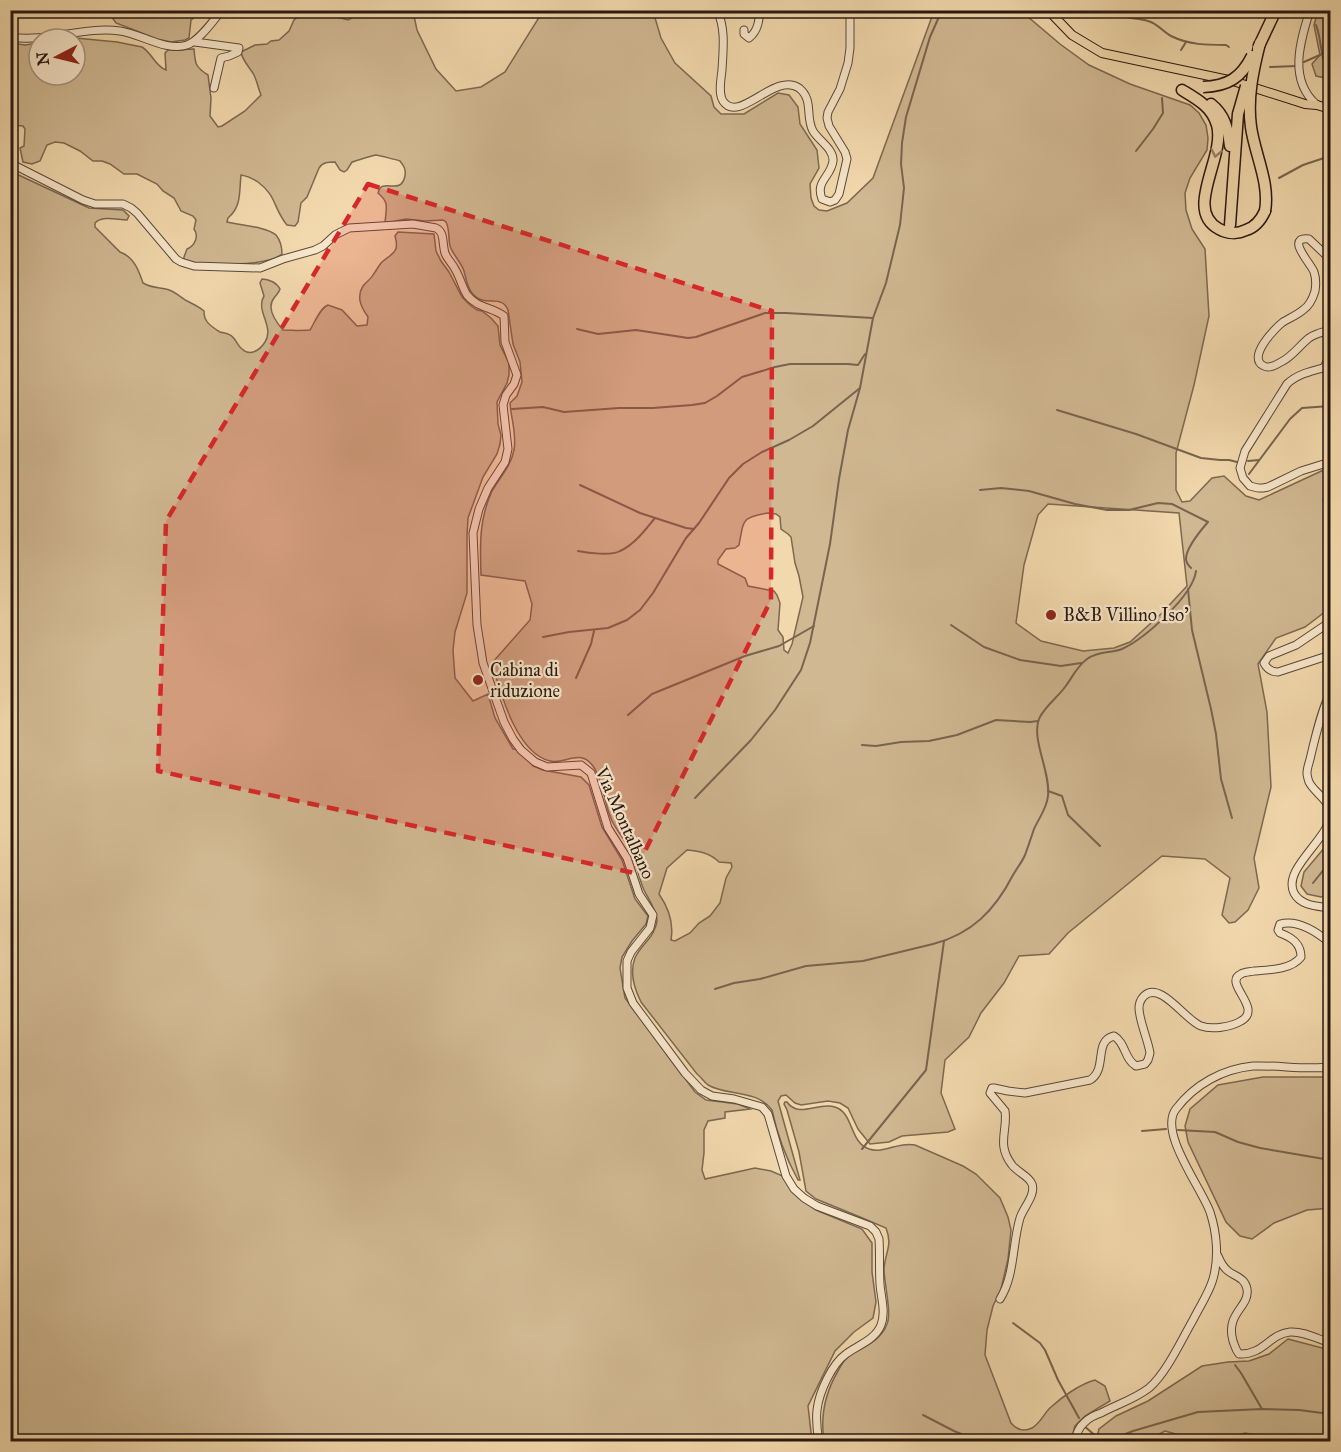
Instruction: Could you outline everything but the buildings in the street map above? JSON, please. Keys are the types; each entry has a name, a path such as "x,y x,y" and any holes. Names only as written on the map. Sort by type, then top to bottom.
{"highway":[{"path":"1182,90 1225,84 1241,74 1276,12"},
{"path":"1230,225 1238,114 1260,43"},
{"path":"1182,90 1207,107 1218,127 1218,146 1204,201 1209,220 1220,230 1229,232 1239,233 1253,227 1265,211 1266,200 1254,147 1250,113 1252,81 1260,43"},
{"path":"1182,90 1205,99 1223,117 1229,131 1233,171"}],"main road":[{"path":"1048,10 1072,34 1101,53 1233,81 1305,104 1330,109"}],"street":[{"path":"195,42 222,10"},
{"path":"717,10 723,31 720,89 722,100 728,106 736,107 748,104 774,88 791,85 801,90 809,105 812,129 833,158 831,168 822,181 819,192 822,200 830,202 839,194 847,159 827,118 840,89 848,63 850,10"},
{"path":"744,30 748,38 755,32 760,10"},
{"path":"1310,10 1300,40 1299,67 1305,93 1317,105"},
{"path":"10,37 24,39 107,30 128,33 168,46 184,46 195,42 239,48 236,54 220,58 214,88"},
{"name":"Via Montalbano","path":"10,163 83,200 95,204 127,206 137,213 176,259 194,266 263,267 315,250 323,246 335,234 349,228 413,224 436,228 442,232 446,254 471,299 482,307 504,316 506,342 517,375 503,405 508,448 505,462 488,488 479,509 473,533 475,606 483,663 504,722 521,750 536,762 547,767 581,765 593,778 608,828 627,858 639,894 653,915 650,928 631,952 627,961 627,988 636,1007 685,1073 701,1090 712,1096 741,1101 764,1109 768,1114 786,1176 794,1189 817,1206 870,1226 876,1232 879,1239 882,1323 874,1335 845,1354 828,1376 816,1411 819,1442"},
{"path":"1330,260 1309,239 1304,238 1300,241 1299,249 1314,270 1315,291 1311,301 1304,309 1274,331 1257,354 1258,361 1263,366 1273,366 1284,361 1309,338 1330,330"},
{"path":"1329,462 1258,489 1246,483 1240,468 1245,451 1287,384 1299,376 1327,367 1330,355"},
{"path":"1330,622 1296,645 1269,656 1264,663 1269,670 1278,672 1330,656"},
{"path":"1330,693 1315,736 1306,774 1310,784 1328,805 1330,818 1324,832 1298,867 1292,884 1293,892 1304,903 1330,908"},
{"path":"1000,1299 1005,1292 1011,1271 1020,1218 1033,1190 1033,1185 1012,1166 1007,1157 1003,1139 1005,1111 992,1097 990,1093 992,1088 1024,1093 1090,1080 1099,1067 1104,1041 1111,1036 1120,1039 1131,1063 1136,1066 1145,1064 1150,1053 1139,1008 1143,997 1147,994 1156,992 1163,995 1199,1026 1217,1028 1228,1026 1246,1018 1248,1014 1246,1002 1236,982 1238,975 1294,964 1301,957 1300,947 1296,942 1278,930 1280,924 1286,922 1305,927 1330,943"},
{"path":"1330,1002 1330,1013"},
{"path":"1075,1442 1076,1434 1088,1419 1140,1394 1158,1378 1214,1278 1216,1235 1204,1198 1175,1144 1171,1124 1174,1111 1199,1086 1221,1073 1253,1066 1330,1067"},
{"path":"1216,1253 1228,1271 1241,1278 1247,1286 1248,1294 1233,1318 1231,1329 1235,1349 1239,1353 1257,1351 1276,1336 1287,1332 1298,1332 1330,1343"}],"highlighted area":[{"path":"368,184 772,311 771,600 634,873 158,771 166,521"}],"shaded area":[{"path":"115,10 200,10 202,12 191,20 189,38 171,42 116,23 111,16"},
{"path":"305,11 330,11 334,16 348,20 365,11 413,11 417,30 436,69 456,91 481,87 505,72 543,11 653,11 661,38 675,63 711,96 714,107 721,114 744,114 778,93 789,95 798,107 800,124 817,150 819,168 810,184 811,198 814,206 819,210 827,211 847,203 873,178 934,11 1025,11 1027,16 1060,44 1089,65 1130,84 1190,105 1199,113 1206,125 1207,150 1190,178 1185,193 1186,210 1192,229 1205,249 1209,316 1176,453 1176,490 1182,502 1190,501 1212,478 1224,476 1246,496 1259,500 1330,467 1330,495 1323,500 1330,524 1330,608 1305,627 1276,638 1258,664 1267,712 1271,787 1254,858 1259,888 1248,910 1235,922 1229,923 1222,915 1230,878 1205,859 1162,856 1068,933 1049,954 1019,956 1004,983 981,1013 969,1037 945,1060 941,1093 955,1129 948,1132 902,1136 889,1142 870,1144 858,1129 848,1108 840,1103 828,1101 801,1105 786,1095 781,1096 778,1101 800,1180 798,1180 782,1146 772,1110 766,1103 750,1096 723,1091 708,1085 641,1002 633,980 632,969 638,952 654,930 657,922 656,916 642,886 631,851 612,821 595,769 590,762 579,757 556,762 538,756 519,734 511,720 492,663 530,620 532,604 525,581 481,575 481,543 488,501 513,456 515,444 510,403 517,396 522,382 520,362 513,344 508,310 501,302 482,300 470,291 463,268 450,246 446,222 406,219 385,223 386,203 378,193 383,186 397,186 403,181 405,171 400,161 376,155 352,162 344,172 335,162 324,163 319,168 307,197 301,203 298,222 295,226 287,225 264,187 252,178 241,175 238,204 227,222 272,232 279,239 282,254 263,261 220,264 184,262 187,249 195,240 196,220 193,216 181,211 174,198 157,184 137,174 124,174 102,161 93,161 64,143 55,142 47,145 40,161 32,164 23,162 20,148 24,146 25,129 23,126 11,125 10,43 27,45 27,87 87,87 87,39 142,47 159,66 166,70 165,53 168,50 194,49 196,64 208,75 211,98 210,116 218,127 245,111 261,95 254,75 241,52 255,45 279,40 289,31 294,20","holes":["1048,504 1179,513 1187,586 1130,642 1114,648 1083,651 1041,641 1016,623 1024,565 1038,515","768,513 780,517 781,529 791,537 803,597 788,653 784,650 783,637 778,630 780,603 774,591 748,586 745,578 718,564 718,560 726,549 739,545 745,521 753,516","687,850 704,853 719,862 731,863 732,867 726,878 720,903 710,916 690,933 675,941 671,940 670,915 659,894 667,868"]},
{"path":"1318,11 1330,11 1330,76 1326,78 1316,76 1312,64 1320,55 1314,25"},
{"path":"10,171 89,208 123,210 129,216 127,220 102,219 95,223 95,227 132,261 143,283 172,291 200,308 204,311 205,319 210,325 232,336 240,347 248,352 255,352 260,348 265,342 268,331 262,307 264,296 260,283 262,279 272,282 280,289 272,302 271,310 283,330 310,330 320,312 328,305 342,310 357,326 367,325 368,317 360,302 361,290 381,263 396,249 395,236 398,232 434,234 436,251 462,297 491,318 498,326 500,345 509,363 509,375 497,402 500,444 497,454 483,477 468,518 467,593 455,632 453,650 455,678 473,701 488,694 495,718 513,749 521,750 533,766 581,777 589,785 602,827 622,860 635,899 648,916 646,924 622,957 620,968 625,998 695,1092 706,1100 738,1104 750,1109 725,1112 725,1118 708,1121 704,1130 702,1170 705,1179 755,1168 771,1171 785,1177 798,1197 816,1210 862,1229 872,1243 872,1272 876,1302 873,1318 854,1332 835,1351 808,1406 812,1441 11,1441"},
{"path":"1330,841 1330,894 1321,897 1307,894 1301,886 1304,872"},
{"path":"1263,1077 1330,1077 1330,1208 1307,1210 1274,1223 1252,1239 1240,1236 1226,1222 1188,1142 1185,1126 1190,1109 1218,1085"},
{"path":"785,1102 797,1109 835,1107 846,1115 858,1140 869,1149 880,1150 909,1144 915,1145 976,1174 1000,1198 1011,1230 1008,1259 1001,1289 993,1306 987,1330 985,1355 1011,1423 1021,1430 1035,1426 1055,1403 1083,1384 1095,1380 1105,1386 1110,1401 1085,1416 1075,1426 1071,1441 824,1441 823,1413 827,1396 841,1365 849,1356 876,1339 887,1324 888,1305 884,1269 889,1240 886,1228 816,1199 806,1191 799,1152"},
{"path":"1288,1339 1330,1350 1330,1441 1281,1441 1245,1433 1221,1440 1202,1441 1165,1431 1146,1441 1096,1441 1099,1429 1116,1416 1148,1401 1202,1366 1249,1361 1269,1354"}],"waterway":[{"path":"695,798 751,740 775,710 801,670 810,643 830,544 848,430 860,388 873,318 886,283 900,225 904,188 901,164 902,143 906,117 930,37 942,10"},
{"path":"1113,10 1125,17 1151,22 1171,36 1191,43 1229,47"},
{"path":"1316,25 1327,71"},
{"path":"1181,50 1186,42"},
{"path":"1304,62 1322,54"},
{"path":"1270,67 1297,66"},
{"path":"1136,151 1163,113 1162,98"},
{"path":"1279,178 1303,165 1330,156"},
{"path":"577,329 598,334 636,330 688,338 765,313 873,318"},
{"path":"512,409 543,407 564,412 705,403 742,377 790,364 858,365 865,354"},
{"path":"543,637 608,628 627,620 640,610 653,593 686,538 699,523 729,478 743,464 762,452 813,426 860,388"},
{"path":"1249,474 1290,419 1302,408 1330,406"},
{"path":"1057,410 1136,434 1201,458 1237,462"},
{"path":"1248,461 1259,460"},
{"path":"580,485 640,513 694,529"},
{"path":"980,490 1001,488 1029,491 1107,510 1129,510 1158,503 1172,504 1208,522 1188,550 1186,560 1191,568"},
{"path":"578,551 616,553 635,541 655,518"},
{"path":"715,989 806,966 863,961 933,944 959,934 981,919 998,899 1025,855 1046,805 1047,777 1037,736 1041,715 1087,659 1097,654 1122,649 1166,616 1186,592 1196,571"},
{"path":"1188,589 1192,630 1216,734 1221,779 1232,818"},
{"path":"951,625 984,647 1020,660 1061,666 1081,663"},
{"path":"628,715 652,694 745,656 779,646 814,626"},
{"path":"576,678 591,644 594,631"},
{"path":"862,745 876,746 929,741 957,735 996,720 1038,721"},
{"path":"1048,791 1062,796 1068,815 1100,846"},
{"path":"1313,883 1330,864"},
{"path":"862,1149 926,1070 944,941"},
{"path":"1142,1131 1166,1129"},
{"path":"1178,1130 1215,1132 1260,1148 1330,1160"},
{"path":"1013,1323 1040,1343 1045,1350 1079,1418"},
{"path":"1235,1365 1262,1409"},
{"path":"1106,1442 1133,1431 1198,1412 1262,1409 1330,1414"},
{"path":"923,1415 981,1442"},
{"path":"1084,1426 1103,1442"}],"place":[{"name":"B&B Villino Iso'","path":"1051,615"},
{"name":"Cabina di riduzione","path":"478,680"}]}
